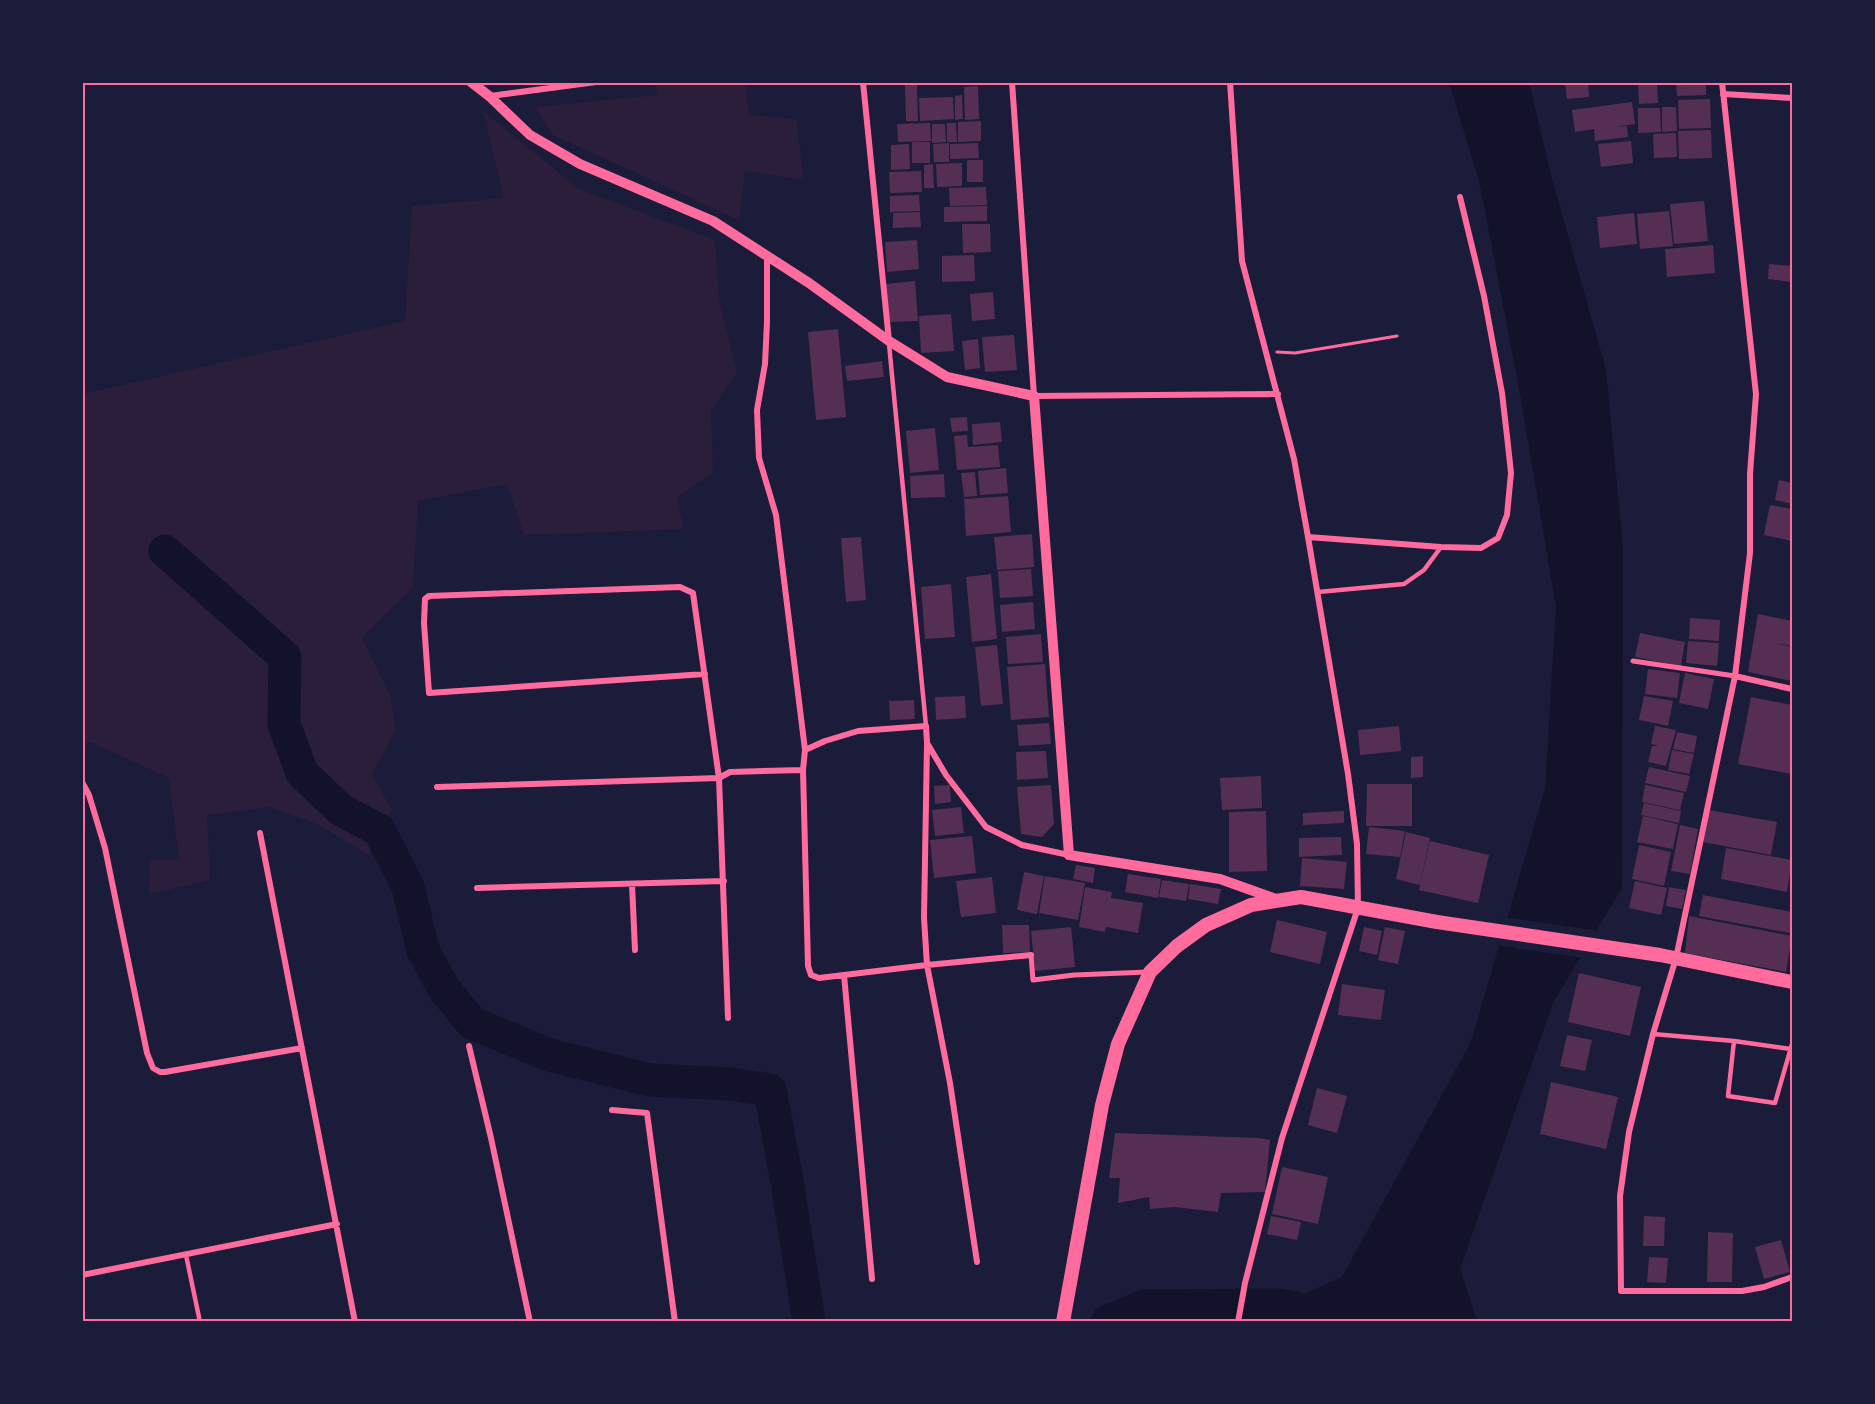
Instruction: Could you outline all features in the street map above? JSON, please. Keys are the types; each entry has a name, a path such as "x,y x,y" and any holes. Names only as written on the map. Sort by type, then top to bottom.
{"main road":[{"path":"1063,1322 1102,1105 1118,1044 1150,972 1177,946 1206,925 1251,905 1276,899 1301,897 1437,922 1660,955 1792,982"}],"street":[{"path":"471,82 530,135 580,164 713,221 809,283 889,341 947,377 1034,396 1278,394"},
{"path":"489,96 596,82"},
{"path":"863,82 889,341"},
{"path":"1012,82 1069,855"},
{"path":"1230,82 1242,261 1294,459 1318,591 1358,844 1358,908 1282,1138 1245,1283 1238,1322"},
{"path":"1722,82 1756,394 1750,474 1750,553 1735,676 1676,958 1653,1034 1629,1132 1620,1196 1621,1291 1742,1291 1764,1287 1792,1277"},
{"path":"1723,94 1792,98"},
{"path":"1308,537 1441,548 1481,548 1498,538 1507,515 1511,473 1502,393 1484,296 1460,197"},
{"path":"767,257 765,364 757,410 759,458 776,515 805,750 802,770 809,972 819,978 1031,955 1033,980 1074,975 1150,972"},
{"path":"705,674 429,693 424,623 425,599 429,596 668,587 687,589 693,593 705,674 719,778 728,1018"},
{"path":"1633,661 1735,676 1792,689"},
{"path":"805,750 858,731 926,726 924,918 927,965 950,1083 977,1262"},
{"path":"927,743 946,775 986,826 1022,845 1069,855 1220,879 1276,899"},
{"path":"437,788 719,778 730,772 802,770"},
{"path":"82,782 105,848 147,1053 153,1068 165,1072 302,1048"},
{"path":"260,833 355,1322"},
{"path":"477,888 724,881"},
{"path":"632,884 635,950"},
{"path":"844,975 872,1279"},
{"path":"469,1046 530,1322"},
{"path":"612,1110 647,1113 675,1322"},
{"path":"82,1275 337,1224"}],"lane":[{"path":"889,341 926,726"},
{"path":"1318,591 1404,584 1424,570 1441,548"},
{"path":"1653,1034 1792,1046 1776,1103 1728,1096 1734,1041"},
{"path":"186,1255 200,1322"}],"path":[{"path":"1266,352 1295,353 1397,336"}],"shaded area":[{"path":"654,83 745,83 749,115 796,119 804,180 745,171 739,220 553,135 535,107 658,95"},
{"path":"1449,83 1529,83 1552,179 1606,370 1623,548 1622,888 1553,1003 1460,1269 1477,1321 1281,1321 1279,1305 1342,1277 1471,1042 1545,789 1556,607 1520,393 1479,180"},
{"path":"483,111 579,189 715,240 719,299 737,372 711,411 713,472 677,498 684,529 524,535 507,484 418,501 413,587 362,637 391,697 395,731 372,774 392,810 368,855 319,825 271,807 207,815 210,880 150,894 149,860 179,859 169,778 91,742 83,743 83,394 405,321 412,206 504,198"}],"pier":[{"path":"1504,917 1600,931 1584,958 1496,945"}],"building":[{"path":"1565,82 1588,82 1589,97 1567,99"},
{"path":"1638,82 1657,82 1658,103 1639,104"},
{"path":"1676,82 1706,82 1706,95 1677,96"},
{"path":"905,84 917,84 918,121 906,121"},
{"path":"978,86 979,119 965,120 964,87"},
{"path":"962,95 963,119 955,120 955,96"},
{"path":"953,97 954,119 920,121 919,98"},
{"path":"1710,99 1711,128 1679,129 1678,100"},
{"path":"1632,102 1635,124 1613,127 1627,126 1628,137 1595,141 1594,129 1575,132 1572,110"},
{"path":"1662,107 1676,107 1677,131 1662,132"},
{"path":"1638,108 1660,108 1661,132 1638,133"},
{"path":"981,121 981,141 958,142 958,122"},
{"path":"930,123 931,141 898,142 897,124"},
{"path":"947,123 956,123 957,142 947,142"},
{"path":"932,124 945,124 946,142 932,143"},
{"path":"1711,130 1712,158 1679,159 1678,131"},
{"path":"1676,133 1677,157 1654,158 1653,134"},
{"path":"1631,141 1633,163 1601,167 1598,144"},
{"path":"912,142 930,142 930,163 912,163"},
{"path":"949,143 949,162 934,162 933,144"},
{"path":"978,143 979,158 950,159 950,144"},
{"path":"909,144 910,169 891,170 891,145"},
{"path":"967,160 983,160 983,182 967,182"},
{"path":"962,163 962,186 937,187 936,164"},
{"path":"933,164 934,188 924,188 924,165"},
{"path":"921,171 922,192 890,193 889,172"},
{"path":"986,187 987,205 950,206 949,188"},
{"path":"919,195 920,211 890,212 890,196"},
{"path":"1704,201 1708,241 1674,244 1670,204"},
{"path":"987,206 987,221 944,222 944,207"},
{"path":"1669,211 1673,246 1640,249 1637,214"},
{"path":"920,212 921,227 893,228 893,213"},
{"path":"1634,213 1637,244 1600,248 1597,217"},
{"path":"962,224 990,224 991,252 963,253"},
{"path":"917,240 919,269 887,272 885,242"},
{"path":"1713,245 1715,273 1667,277 1665,249"},
{"path":"974,255 975,281 942,282 942,256"},
{"path":"1769,264 1792,266 1792,282 1768,279"},
{"path":"915,281 918,321 889,322 886,284"},
{"path":"993,292 995,319 972,321 970,294"},
{"path":"951,314 954,351 921,353 919,316"},
{"path":"838,329 846,417 816,420 808,332"},
{"path":"1014,335 1017,370 985,372 982,337"},
{"path":"978,339 980,368 965,370 962,341"},
{"path":"882,361 884,377 847,381 845,366"},
{"path":"967,417 968,431 952,432 950,418"},
{"path":"1000,422 1002,442 973,445 972,424"},
{"path":"935,428 939,470 910,473 906,431"},
{"path":"967,435 968,447 998,445 1000,467 957,470 954,436"},
{"path":"1006,468 1008,493 980,495 978,471"},
{"path":"975,472 977,496 964,497 961,473"},
{"path":"944,474 945,497 911,498 910,476"},
{"path":"1779,480 1792,483 1792,504 1775,500"},
{"path":"1008,496 1011,532 966,536 964,499"},
{"path":"1770,505 1792,509 1792,541 1764,535"},
{"path":"1032,534 1034,567 997,570 994,537"},
{"path":"861,537 866,600 846,602 841,538"},
{"path":"1031,569 1033,596 1000,598 998,571"},
{"path":"991,574 997,639 972,642 966,577"},
{"path":"951,584 955,637 925,639 921,587"},
{"path":"1033,602 1035,629 1002,632 1000,605"},
{"path":"1758,614 1792,621 1792,646 1774,643 1792,647 1792,681 1748,672"},
{"path":"1690,618 1720,620 1719,641 1689,639"},
{"path":"1640,633 1685,642 1681,666 1635,657"},
{"path":"1041,634 1043,662 1008,664 1006,637"},
{"path":"1688,641 1719,643 1717,666 1686,663"},
{"path":"997,645 1003,704 981,706 975,647"},
{"path":"1045,664 1049,717 1011,720 1007,667"},
{"path":"1648,669 1680,673 1677,698 1645,694"},
{"path":"1685,673 1714,679 1708,709 1679,703"},
{"path":"965,696 966,718 936,720 935,697"},
{"path":"1644,696 1673,701 1668,726 1639,720"},
{"path":"1751,697 1792,705 1792,774 1738,764"},
{"path":"914,700 915,719 890,720 889,701"},
{"path":"1049,723 1051,744 1019,746 1017,725"},
{"path":"1399,726 1401,751 1360,755 1358,730"},
{"path":"1655,726 1676,730 1666,766 1648,762 1652,746 1659,746 1651,744"},
{"path":"1677,732 1697,736 1694,753 1673,749"},
{"path":"1672,750 1694,754 1689,774 1668,770"},
{"path":"1046,751 1048,778 1017,780 1016,752"},
{"path":"1423,756 1423,777 1411,778 1411,757"},
{"path":"1649,767 1690,776 1686,792 1645,783"},
{"path":"1261,776 1262,808 1222,810 1220,778"},
{"path":"1367,784 1412,784 1412,826 1366,826"},
{"path":"950,785 951,802 935,804 934,786"},
{"path":"1051,785 1054,824 1042,837 1021,834 1017,787"},
{"path":"1645,785 1684,793 1680,810 1642,802"},
{"path":"1644,803 1681,811 1679,823 1641,815"},
{"path":"961,807 964,833 935,836 932,810"},
{"path":"1709,810 1777,822 1771,855 1703,842"},
{"path":"1266,811 1267,871 1229,872 1229,812"},
{"path":"1344,811 1344,823 1303,825 1303,813"},
{"path":"1643,816 1678,824 1673,849 1637,842"},
{"path":"1680,825 1698,829 1690,874 1671,871"},
{"path":"1369,827 1405,831 1400,857 1366,854"},
{"path":"1406,832 1430,838 1420,885 1396,879"},
{"path":"972,836 976,873 934,878 930,840"},
{"path":"1341,837 1342,855 1299,857 1299,838"},
{"path":"1430,841 1489,855 1478,903 1419,890"},
{"path":"1639,845 1671,852 1664,886 1632,879"},
{"path":"1726,848 1792,860 1787,892 1721,879"},
{"path":"1302,858 1347,862 1344,889 1300,886"},
{"path":"1076,865 1095,868 1093,883 1073,879"},
{"path":"1024,872 1044,876 1037,914 1017,910"},
{"path":"1128,874 1161,879 1158,898 1125,892"},
{"path":"1045,876 1085,883 1078,920 1039,913"},
{"path":"992,877 996,913 961,917 956,881"},
{"path":"1162,880 1189,884 1186,901 1159,897"},
{"path":"1635,881 1667,888 1661,915 1629,908"},
{"path":"1190,884 1221,889 1218,904 1188,899"},
{"path":"1085,887 1112,892 1111,898 1143,903 1138,933 1106,927 1105,932 1079,927"},
{"path":"1669,887 1686,890 1682,909 1666,906"},
{"path":"1703,895 1792,912 1790,933 1699,916"},
{"path":"1689,916 1792,936 1786,972 1685,953"},
{"path":"1277,920 1327,932 1320,964 1270,952"},
{"path":"1002,925 1029,925 1030,952 1003,953"},
{"path":"1071,927 1075,967 1035,971 1031,931"},
{"path":"1364,927 1382,931 1377,955 1359,951"},
{"path":"1385,927 1405,931 1398,964 1378,960"},
{"path":"1579,973 1641,987 1630,1036 1568,1022"},
{"path":"1342,984 1385,990 1381,1020 1338,1015"},
{"path":"1567,1035 1592,1040 1585,1071 1560,1066"},
{"path":"1551,1082 1618,1097 1606,1149 1540,1134"},
{"path":"1317,1088 1347,1096 1337,1133 1308,1125"},
{"path":"1115,1133 1270,1140 1265,1192 1221,1193 1218,1212 1174,1207 1150,1209 1149,1197 1118,1203 1120,1178 1109,1178"},
{"path":"1282,1167 1328,1177 1318,1224 1272,1214"},
{"path":"1271,1216 1301,1222 1297,1240 1267,1234"},
{"path":"1644,1216 1665,1217 1664,1246 1643,1246"},
{"path":"1708,1232 1733,1233 1732,1282 1707,1282"},
{"path":"1781,1240 1790,1272 1764,1279 1755,1247"},
{"path":"1649,1257 1668,1258 1666,1283 1647,1282"}],"waterway":[{"path":"165,551 285,657 284,724 302,773 341,810 379,830 408,887 423,950 444,989 472,1023 549,1055 650,1080 731,1084 770,1090 809,1322"},
{"path":"1107,1322 1145,1306 1279,1305 1365,1322"}]}
